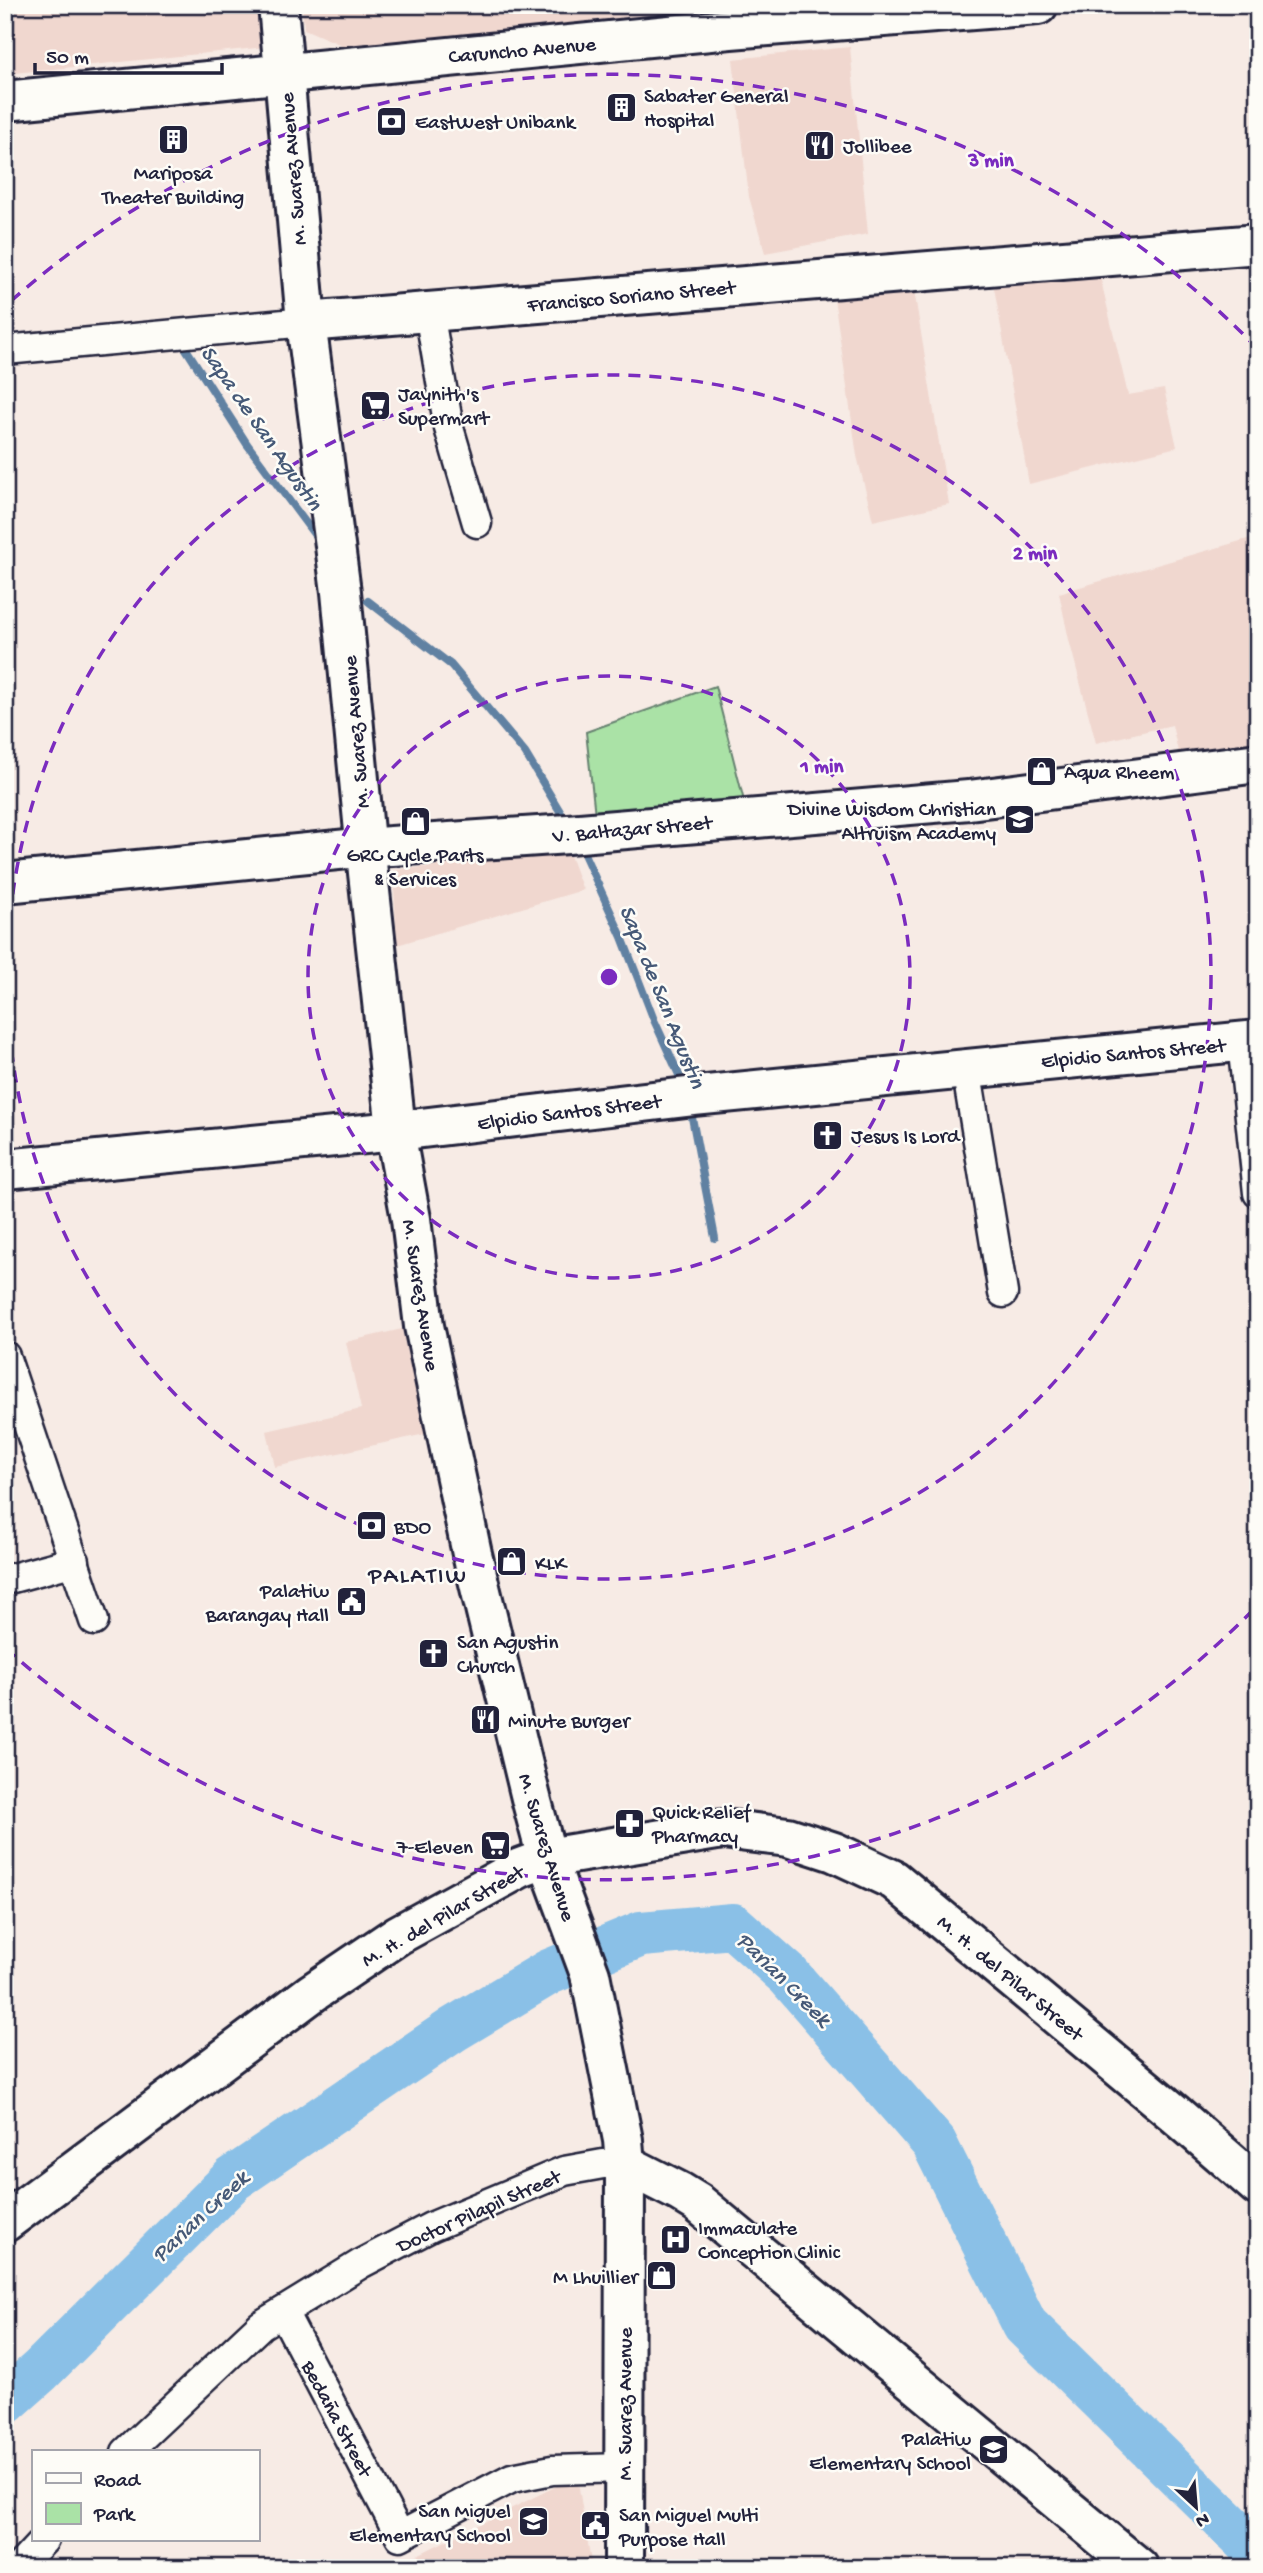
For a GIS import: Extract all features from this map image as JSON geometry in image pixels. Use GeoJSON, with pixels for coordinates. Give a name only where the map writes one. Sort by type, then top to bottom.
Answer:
{"type":"FeatureCollection","features":[{"type":"Feature","properties":{"kind":"street","name":"M. Suarez Avenue"},"geometry":{"type":"LineString","coordinates":[[278,5],[306,322],[341,592],[396,1131],[411,1219],[425,1334],[472,1555],[547,1858],[585,1959],[620,2126],[625,2164],[624,2568]]}},
{"type":"Feature","properties":{"kind":"street","name":"Caruncho Avenue"},"geometry":{"type":"LineString","coordinates":[[5,101],[730,29],[1038,5]]}},
{"type":"Feature","properties":{"kind":"street","name":"Francisco Soriano Street"},"geometry":{"type":"LineString","coordinates":[[5,350],[306,322],[1258,244]]}},
{"type":"Feature","properties":{"kind":"street"},"geometry":{"type":"LineString","coordinates":[[429,312],[449,428],[477,523]]}},
{"type":"Feature","properties":{"kind":"street","name":"V. Baltazar Street"},"geometry":{"type":"LineString","coordinates":[[5,883],[366,848],[969,800],[1258,763]]}},
{"type":"Feature","properties":{"kind":"street"},"geometry":{"type":"LineString","coordinates":[[1250,1041],[1258,1193]]}},
{"type":"Feature","properties":{"kind":"street","name":"Elpidio Santos Street"},"geometry":{"type":"LineString","coordinates":[[5,1168],[396,1131],[686,1097],[1250,1041]]}},
{"type":"Feature","properties":{"kind":"street"},"geometry":{"type":"LineString","coordinates":[[966,1068],[1003,1293]]}},
{"type":"Feature","properties":{"kind":"street"},"geometry":{"type":"LineString","coordinates":[[5,1356],[16,1423],[75,1561],[94,1621]]}},
{"type":"Feature","properties":{"kind":"street"},"geometry":{"type":"LineString","coordinates":[[5,1580],[75,1561]]}},
{"type":"Feature","properties":{"kind":"street","name":"M. H. del Pilar Street"},"geometry":{"type":"LineString","coordinates":[[5,2222],[312,1993],[398,1935],[520,1868],[547,1858],[723,1829],[788,1838],[834,1852],[894,1880],[1258,2186]]}},
{"type":"Feature","properties":{"kind":"street","name":"Doctor Pilapil Street"},"geometry":{"type":"LineString","coordinates":[[128,2450],[261,2325],[362,2263],[478,2206],[564,2171],[603,2164],[625,2164]]}},
{"type":"Feature","properties":{"kind":"street"},"geometry":{"type":"LineString","coordinates":[[625,2164],[698,2203],[1139,2568]]}},
{"type":"Feature","properties":{"kind":"street","name":"Bedaña Street"},"geometry":{"type":"LineString","coordinates":[[283,2312],[400,2536],[512,2478],[552,2470],[624,2468]]}},
{"type":"Feature","properties":{"kind":"street"},"geometry":{"type":"LineString","coordinates":[[18,2568],[42,2542]]}},
{"type":"Feature","properties":{"kind":"shaded area"},"geometry":{"type":"Polygon","coordinates":[[[5,5],[263,5],[266,47],[5,74],[5,5]]]}},
{"type":"Feature","properties":{"kind":"shaded area"},"geometry":{"type":"Polygon","coordinates":[[[302,5],[862,5],[351,49],[304,29],[302,5]]]}},
{"type":"Feature","properties":{"kind":"shaded area"},"geometry":{"type":"Polygon","coordinates":[[[850,47],[868,234],[765,253],[749,197],[733,59],[850,47]]]}},
{"type":"Feature","properties":{"kind":"shaded area"},"geometry":{"type":"Polygon","coordinates":[[[1099,272],[1128,395],[1164,389],[1177,447],[1029,484],[993,282],[1099,272]]]}},
{"type":"Feature","properties":{"kind":"shaded area"},"geometry":{"type":"Polygon","coordinates":[[[913,284],[949,504],[873,521],[857,456],[833,291],[913,284]]]}},
{"type":"Feature","properties":{"kind":"shaded area"},"geometry":{"type":"Polygon","coordinates":[[[1258,536],[1258,758],[1182,769],[1172,725],[1096,743],[1059,593],[1258,536]]]}},
{"type":"Feature","properties":{"kind":"shaded area"},"geometry":{"type":"Polygon","coordinates":[[[569,853],[583,890],[397,945],[393,870],[569,853]]]}},
{"type":"Feature","properties":{"kind":"shaded area"},"geometry":{"type":"Polygon","coordinates":[[[402,1329],[425,1434],[275,1467],[267,1431],[361,1409],[346,1342],[402,1329]]]}},
{"type":"Feature","properties":{"kind":"shaded area","name":"San Miguel Elementary School"},"geometry":{"type":"Polygon","coordinates":[[[577,2476],[592,2568],[391,2568],[577,2476]]]}},
{"type":"Feature","properties":{"kind":"green space"},"geometry":{"type":"Polygon","coordinates":[[[715,686],[744,801],[595,815],[586,732],[715,686]]]}},
{"type":"Feature","properties":{"kind":"waterway","name":"Sapa de San Agustin"},"geometry":{"type":"LineString","coordinates":[[181,341],[247,444],[314,534]]}},
{"type":"Feature","properties":{"kind":"waterway","name":"Sapa de San Agustin"},"geometry":{"type":"LineString","coordinates":[[368,601],[451,665],[525,753],[567,823]]}},
{"type":"Feature","properties":{"kind":"waterway","name":"Sapa de San Agustin"},"geometry":{"type":"LineString","coordinates":[[579,843],[622,937],[654,1020],[685,1088]]}},
{"type":"Feature","properties":{"kind":"waterway","name":"Sapa de San Agustin"},"geometry":{"type":"LineString","coordinates":[[690,1107],[715,1238]]}},
{"type":"Feature","properties":{"kind":"waterway","name":"Parian Creek"},"geometry":{"type":"LineString","coordinates":[[5,2402],[40,2371],[233,2179],[454,2029],[549,1972],[641,1934],[733,1926],[788,1975],[934,2143],[1025,2325],[1258,2553]]}},
{"type":"Feature","properties":{"kind":"place","name":"Sabater General Hospital"},"geometry":{"type":"Point","coordinates":[621,107]}},
{"type":"Feature","properties":{"kind":"place","name":"EastWest Unibank"},"geometry":{"type":"Point","coordinates":[392,121]}},
{"type":"Feature","properties":{"kind":"place","name":"Mariposa Theater Building"},"geometry":{"type":"Point","coordinates":[173,140]}},
{"type":"Feature","properties":{"kind":"place","name":"Jollibee"},"geometry":{"type":"Point","coordinates":[820,145]}},
{"type":"Feature","properties":{"kind":"place","name":"Jaynith's Supermart"},"geometry":{"type":"Point","coordinates":[375,405]}},
{"type":"Feature","properties":{"kind":"place","name":"Aqua Rheem"},"geometry":{"type":"Point","coordinates":[1041,771]}},
{"type":"Feature","properties":{"kind":"place","name":"Divine Wisdom Christian Altruism Academy"},"geometry":{"type":"Point","coordinates":[1019,820]}},
{"type":"Feature","properties":{"kind":"place","name":"GRC Cycle Parts & Services"},"geometry":{"type":"Point","coordinates":[415,822]}},
{"type":"Feature","properties":{"kind":"place","name":"Jesus Is Lord"},"geometry":{"type":"Point","coordinates":[828,1135]}},
{"type":"Feature","properties":{"kind":"place","name":"BDO"},"geometry":{"type":"Point","coordinates":[371,1526]}},
{"type":"Feature","properties":{"kind":"place","name":"KLK"},"geometry":{"type":"Point","coordinates":[512,1562]}},
{"type":"Feature","properties":{"kind":"place","name":"Palatiw Barangay Hall"},"geometry":{"type":"Point","coordinates":[352,1602]}},
{"type":"Feature","properties":{"kind":"place","name":"San Agustin Church"},"geometry":{"type":"Point","coordinates":[434,1653]}},
{"type":"Feature","properties":{"kind":"place","name":"Minute Burger"},"geometry":{"type":"Point","coordinates":[485,1720]}},
{"type":"Feature","properties":{"kind":"place","name":"Quick Relief Pharmacy"},"geometry":{"type":"Point","coordinates":[629,1823]}},
{"type":"Feature","properties":{"kind":"place","name":"7-Eleven"},"geometry":{"type":"Point","coordinates":[496,1846]}},
{"type":"Feature","properties":{"kind":"place","name":"Immaculate Conception Clinic"},"geometry":{"type":"Point","coordinates":[675,2239]}},
{"type":"Feature","properties":{"kind":"place","name":"M Lhuillier"},"geometry":{"type":"Point","coordinates":[661,2276]}},
{"type":"Feature","properties":{"kind":"place","name":"Palatiw Elementary School"},"geometry":{"type":"Point","coordinates":[994,2450]}},
{"type":"Feature","properties":{"kind":"place","name":"San Miguel Elementary School"},"geometry":{"type":"Point","coordinates":[534,2522]}},
{"type":"Feature","properties":{"kind":"place","name":"San Miguel Multi Purpose Hall"},"geometry":{"type":"Point","coordinates":[596,2526]}},
{"type":"Feature","properties":{"kind":"district","name":"PALATIW"},"geometry":{"type":"Point","coordinates":[418,1574]}}]}
